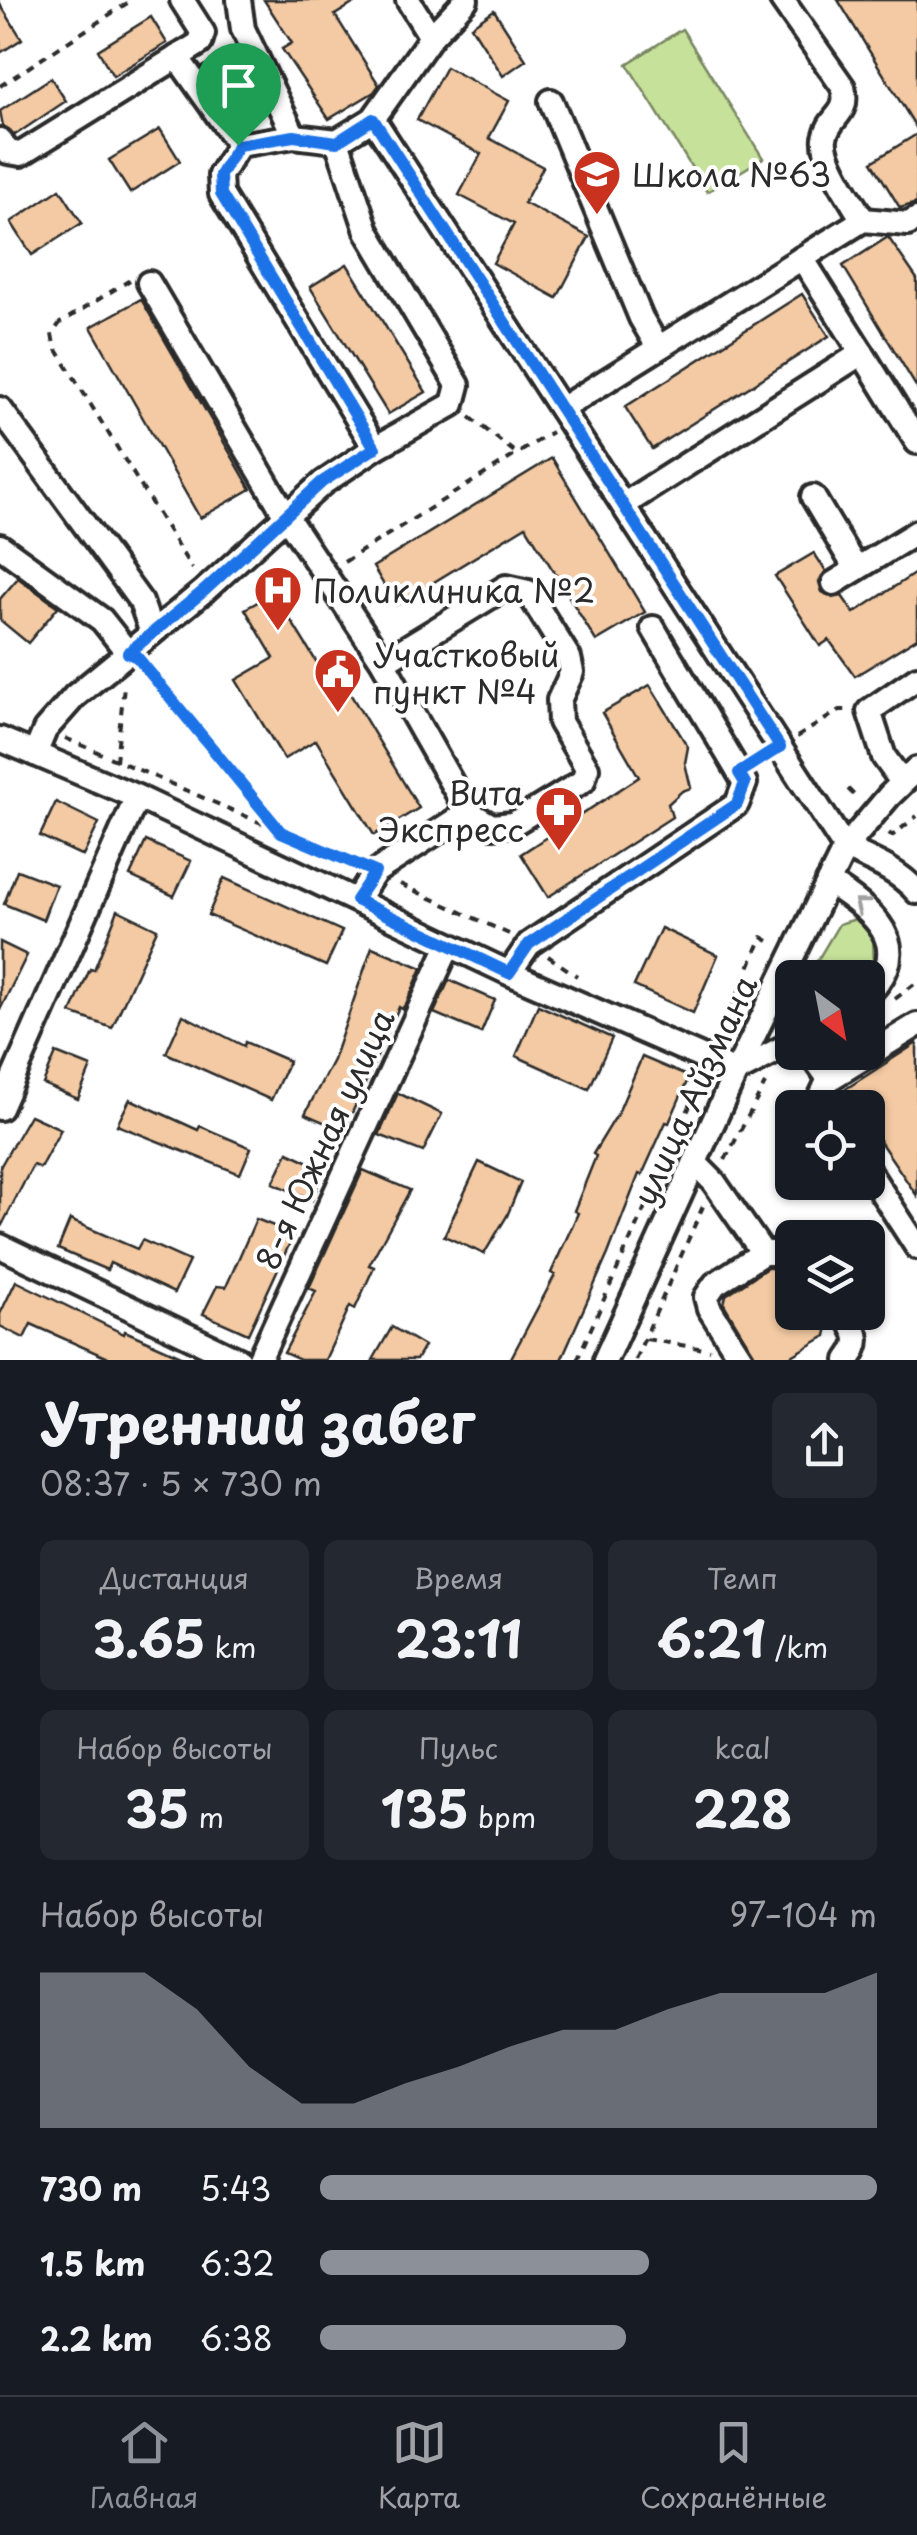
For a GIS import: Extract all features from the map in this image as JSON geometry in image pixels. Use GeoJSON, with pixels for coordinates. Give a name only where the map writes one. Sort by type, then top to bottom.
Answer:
{"type":"FeatureCollection","features":[{"type":"Feature","properties":{"kind":"street"},"geometry":{"type":"LineString","coordinates":[[0,140],[8,152],[22,154],[200,42],[202,33],[182,0]]}},
{"type":"Feature","properties":{"kind":"street"},"geometry":{"type":"LineString","coordinates":[[239,0],[243,29],[294,136]]}},
{"type":"Feature","properties":{"kind":"street"},"geometry":{"type":"LineString","coordinates":[[408,0],[431,37]]}},
{"type":"Feature","properties":{"kind":"street"},"geometry":{"type":"LineString","coordinates":[[375,448],[221,194],[220,175],[238,145],[294,136],[337,142],[373,119],[431,37],[466,0]]}},
{"type":"Feature","properties":{"kind":"street"},"geometry":{"type":"LineString","coordinates":[[782,0],[843,87],[844,110],[829,127],[824,143],[828,158],[863,220]]}},
{"type":"Feature","properties":{"kind":"street"},"geometry":{"type":"LineString","coordinates":[[177,57],[238,145]]}},
{"type":"Feature","properties":{"kind":"street"},"geometry":{"type":"LineString","coordinates":[[551,100],[641,318],[658,348]]}},
{"type":"Feature","properties":{"kind":"street"},"geometry":{"type":"LineString","coordinates":[[373,119],[845,848],[886,867],[917,892]]}},
{"type":"Feature","properties":{"kind":"street"},"geometry":{"type":"LineString","coordinates":[[35,754],[45,730],[75,696],[205,590],[322,482],[453,404],[458,384],[367,231],[337,142]]}},
{"type":"Feature","properties":{"kind":"street"},"geometry":{"type":"LineString","coordinates":[[565,415],[658,348],[863,220],[908,224],[917,219]]}},
{"type":"Feature","properties":{"kind":"street"},"geometry":{"type":"LineString","coordinates":[[802,258],[917,442]]}},
{"type":"Feature","properties":{"kind":"street"},"geometry":{"type":"LineString","coordinates":[[150,283],[286,516],[383,662],[468,812],[492,826],[512,824],[583,782],[586,768],[560,722],[560,700],[572,672],[569,658],[528,592],[506,587],[383,662]]}},
{"type":"Feature","properties":{"kind":"street"},"geometry":{"type":"LineString","coordinates":[[623,506],[862,354]]}},
{"type":"Feature","properties":{"kind":"street"},"geometry":{"type":"LineString","coordinates":[[0,410],[141,602],[152,632]]}},
{"type":"Feature","properties":{"kind":"street"},"geometry":{"type":"LineString","coordinates":[[813,497],[856,569]]}},
{"type":"Feature","properties":{"kind":"street"},"geometry":{"type":"LineString","coordinates":[[834,583],[917,532]]}},
{"type":"Feature","properties":{"kind":"street"},"geometry":{"type":"LineString","coordinates":[[0,546],[102,620],[128,653]]}},
{"type":"Feature","properties":{"kind":"street"},"geometry":{"type":"LineString","coordinates":[[509,973],[529,944],[737,804],[745,783],[653,628]]}},
{"type":"Feature","properties":{"kind":"street"},"geometry":{"type":"LineString","coordinates":[[910,776],[884,757],[869,711],[917,678]]}},
{"type":"Feature","properties":{"kind":"street"},"geometry":{"type":"LineString","coordinates":[[0,739],[137,797],[509,973],[736,1072],[775,1052]]}},
{"type":"Feature","properties":{"kind":"street","name":"улица Айзмана"},"geometry":{"type":"LineString","coordinates":[[605,1360],[736,1072],[845,848],[910,776]]}},
{"type":"Feature","properties":{"kind":"street"},"geometry":{"type":"LineString","coordinates":[[0,1108],[137,797]]}},
{"type":"Feature","properties":{"kind":"street"},"geometry":{"type":"LineString","coordinates":[[356,900],[375,872],[468,812]]}},
{"type":"Feature","properties":{"kind":"street"},"geometry":{"type":"LineString","coordinates":[[828,882],[865,905],[885,927],[894,945],[885,973]]}},
{"type":"Feature","properties":{"kind":"street","name":"8-я Южная улица"},"geometry":{"type":"LineString","coordinates":[[258,1360],[450,945]]}},
{"type":"Feature","properties":{"kind":"street"},"geometry":{"type":"LineString","coordinates":[[824,1090],[828,1080],[917,1026]]}},
{"type":"Feature","properties":{"kind":"street"},"geometry":{"type":"LineString","coordinates":[[822,1070],[828,1080]]}},
{"type":"Feature","properties":{"kind":"street"},"geometry":{"type":"LineString","coordinates":[[695,1164],[714,1182],[763,1253]]}},
{"type":"Feature","properties":{"kind":"street"},"geometry":{"type":"LineString","coordinates":[[885,1197],[917,1247]]}},
{"type":"Feature","properties":{"kind":"street"},"geometry":{"type":"LineString","coordinates":[[0,1246],[239,1360]]}},
{"type":"Feature","properties":{"kind":"street"},"geometry":{"type":"LineString","coordinates":[[741,1358],[706,1297],[715,1284],[763,1253],[775,1253]]}},
{"type":"Feature","properties":{"kind":"street"},"geometry":{"type":"LineString","coordinates":[[848,1360],[858,1348],[855,1330]]}},
{"type":"Feature","properties":{"kind":"path"},"geometry":{"type":"LineString","coordinates":[[0,86],[132,0]]}},
{"type":"Feature","properties":{"kind":"path"},"geometry":{"type":"LineString","coordinates":[[150,283],[125,281],[60,323],[52,334],[54,345],[205,590]]}},
{"type":"Feature","properties":{"kind":"path"},"geometry":{"type":"LineString","coordinates":[[453,404],[517,454]]}},
{"type":"Feature","properties":{"kind":"path"},"geometry":{"type":"LineString","coordinates":[[325,574],[517,454],[565,415]]}},
{"type":"Feature","properties":{"kind":"path"},"geometry":{"type":"LineString","coordinates":[[116,760],[128,653],[137,657],[281,832]]}},
{"type":"Feature","properties":{"kind":"path"},"geometry":{"type":"LineString","coordinates":[[780,747],[840,710],[869,711]]}},
{"type":"Feature","properties":{"kind":"path"},"geometry":{"type":"LineString","coordinates":[[45,730],[375,872],[529,944],[585,981]]}},
{"type":"Feature","properties":{"kind":"path"},"geometry":{"type":"LineString","coordinates":[[577,1360],[762,937],[769,941]]}},
{"type":"Feature","properties":{"kind":"path"},"geometry":{"type":"LineString","coordinates":[[644,1338],[741,1358]]}},
{"type":"Feature","properties":{"kind":"green space"},"geometry":{"type":"Polygon","coordinates":[[[682,29],[763,158],[707,192],[627,64],[682,29]]]}},
{"type":"Feature","properties":{"kind":"green space"},"geometry":{"type":"Polygon","coordinates":[[[856,919],[873,936],[874,960],[818,960],[839,924],[856,919]]]}},
{"type":"Feature","properties":{"kind":"building"},"geometry":{"type":"Polygon","coordinates":[[[264,0],[359,0],[335,15],[379,85],[374,92],[329,119],[282,49],[292,43],[264,0]]]}},
{"type":"Feature","properties":{"kind":"building"},"geometry":{"type":"Polygon","coordinates":[[[838,0],[917,0],[917,129],[838,0]]]}},
{"type":"Feature","properties":{"kind":"building"},"geometry":{"type":"Polygon","coordinates":[[[0,4],[22,39],[0,53],[0,4]]]}},
{"type":"Feature","properties":{"kind":"building"},"geometry":{"type":"Polygon","coordinates":[[[494,10],[526,60],[503,76],[471,26],[494,10]]]}},
{"type":"Feature","properties":{"kind":"building"},"geometry":{"type":"Polygon","coordinates":[[[151,17],[167,43],[113,76],[98,50],[151,17]]]}},
{"type":"Feature","properties":{"kind":"building"},"geometry":{"type":"Polygon","coordinates":[[[228,52],[264,109],[242,123],[203,67],[228,52]]]}},
{"type":"Feature","properties":{"kind":"building"},"geometry":{"type":"Polygon","coordinates":[[[446,67],[509,101],[489,138],[543,167],[524,203],[589,237],[557,298],[493,263],[514,224],[459,195],[481,154],[417,120],[446,67]]]}},
{"type":"Feature","properties":{"kind":"building"},"geometry":{"type":"Polygon","coordinates":[[[51,78],[66,101],[15,135],[3,126],[0,111],[51,78]]]}},
{"type":"Feature","properties":{"kind":"building"},"geometry":{"type":"Polygon","coordinates":[[[160,129],[180,161],[130,193],[109,160],[160,129]]]}},
{"type":"Feature","properties":{"kind":"building"},"geometry":{"type":"Polygon","coordinates":[[[917,134],[917,203],[900,208],[872,162],[917,134]]]}},
{"type":"Feature","properties":{"kind":"building"},"geometry":{"type":"Polygon","coordinates":[[[60,189],[82,223],[32,255],[11,222],[60,189]]]}},
{"type":"Feature","properties":{"kind":"building"},"geometry":{"type":"Polygon","coordinates":[[[888,237],[917,279],[917,388],[843,266],[888,237]]]}},
{"type":"Feature","properties":{"kind":"building"},"geometry":{"type":"Polygon","coordinates":[[[347,264],[426,392],[388,414],[310,287],[347,264]]]}},
{"type":"Feature","properties":{"kind":"building"},"geometry":{"type":"Polygon","coordinates":[[[802,294],[829,336],[652,449],[625,407],[802,294]]]}},
{"type":"Feature","properties":{"kind":"building"},"geometry":{"type":"Polygon","coordinates":[[[141,299],[251,489],[200,518],[91,327],[141,299]]]}},
{"type":"Feature","properties":{"kind":"building"},"geometry":{"type":"Polygon","coordinates":[[[552,458],[645,612],[596,641],[526,526],[396,605],[373,567],[552,458]]]}},
{"type":"Feature","properties":{"kind":"building"},"geometry":{"type":"Polygon","coordinates":[[[814,553],[826,571],[819,582],[822,592],[833,598],[842,596],[854,613],[917,572],[917,638],[855,676],[829,640],[820,646],[775,576],[814,553]]]}},
{"type":"Feature","properties":{"kind":"building"},"geometry":{"type":"Polygon","coordinates":[[[18,578],[58,607],[28,643],[0,620],[0,599],[18,578]]]}},
{"type":"Feature","properties":{"kind":"building"},"geometry":{"type":"Polygon","coordinates":[[[274,593],[338,697],[348,690],[419,808],[374,835],[316,740],[284,759],[236,680],[274,658],[245,609],[274,593]]]}},
{"type":"Feature","properties":{"kind":"building"},"geometry":{"type":"Polygon","coordinates":[[[650,685],[688,747],[685,763],[691,788],[668,804],[672,817],[548,897],[521,854],[639,777],[602,713],[650,685]]]}},
{"type":"Feature","properties":{"kind":"building"},"geometry":{"type":"Polygon","coordinates":[[[56,802],[99,823],[83,856],[40,836],[56,802]]]}},
{"type":"Feature","properties":{"kind":"building"},"geometry":{"type":"Polygon","coordinates":[[[146,841],[191,861],[174,896],[130,876],[146,841]]]}},
{"type":"Feature","properties":{"kind":"building"},"geometry":{"type":"Polygon","coordinates":[[[17,870],[56,885],[43,920],[4,904],[17,870]]]}},
{"type":"Feature","properties":{"kind":"building"},"geometry":{"type":"Polygon","coordinates":[[[224,878],[342,931],[326,966],[208,915],[224,878]]]}},
{"type":"Feature","properties":{"kind":"building"},"geometry":{"type":"Polygon","coordinates":[[[118,910],[157,929],[112,1028],[71,1013],[90,969],[94,970],[118,910]]]}},
{"type":"Feature","properties":{"kind":"building"},"geometry":{"type":"Polygon","coordinates":[[[661,928],[718,955],[693,1013],[634,986],[661,928]]]}},
{"type":"Feature","properties":{"kind":"building"},"geometry":{"type":"Polygon","coordinates":[[[0,942],[27,955],[0,1010],[0,942]]]}},
{"type":"Feature","properties":{"kind":"building"},"geometry":{"type":"Polygon","coordinates":[[[372,947],[422,968],[407,1002],[402,1009],[399,1007],[344,1131],[305,1114],[333,1060],[372,947]]]}},
{"type":"Feature","properties":{"kind":"building"},"geometry":{"type":"Polygon","coordinates":[[[449,980],[495,1000],[481,1033],[434,1013],[449,980]]]}},
{"type":"Feature","properties":{"kind":"building"},"geometry":{"type":"Polygon","coordinates":[[[538,1005],[612,1038],[589,1089],[516,1056],[538,1005]]]}},
{"type":"Feature","properties":{"kind":"building"},"geometry":{"type":"Polygon","coordinates":[[[183,1015],[244,1046],[245,1042],[289,1061],[271,1100],[166,1053],[183,1015]]]}},
{"type":"Feature","properties":{"kind":"building"},"geometry":{"type":"Polygon","coordinates":[[[917,1043],[917,1196],[885,1149],[885,1090],[844,1090],[875,1070],[885,1070],[885,1064],[917,1043]]]}},
{"type":"Feature","properties":{"kind":"building"},"geometry":{"type":"Polygon","coordinates":[[[56,1053],[91,1067],[78,1099],[43,1084],[56,1053]]]}},
{"type":"Feature","properties":{"kind":"building"},"geometry":{"type":"Polygon","coordinates":[[[642,1057],[689,1077],[669,1123],[666,1122],[642,1175],[639,1174],[561,1360],[510,1360],[555,1275],[551,1273],[578,1213],[574,1211],[596,1156],[593,1154],[618,1113],[642,1057]]]}},
{"type":"Feature","properties":{"kind":"building"},"geometry":{"type":"Polygon","coordinates":[[[398,1093],[442,1114],[423,1152],[379,1135],[398,1093]]]}},
{"type":"Feature","properties":{"kind":"building"},"geometry":{"type":"Polygon","coordinates":[[[130,1099],[198,1130],[200,1126],[251,1148],[240,1174],[117,1125],[130,1099]]]}},
{"type":"Feature","properties":{"kind":"building"},"geometry":{"type":"Polygon","coordinates":[[[30,1115],[61,1129],[40,1168],[33,1165],[0,1229],[0,1167],[30,1115]]]}},
{"type":"Feature","properties":{"kind":"building"},"geometry":{"type":"Polygon","coordinates":[[[288,1152],[324,1169],[312,1200],[273,1183],[288,1152]]]}},
{"type":"Feature","properties":{"kind":"building"},"geometry":{"type":"Polygon","coordinates":[[[479,1162],[521,1182],[507,1216],[484,1254],[444,1236],[479,1162]]]}},
{"type":"Feature","properties":{"kind":"building"},"geometry":{"type":"Polygon","coordinates":[[[363,1170],[410,1190],[369,1265],[374,1267],[355,1309],[350,1306],[325,1360],[300,1360],[284,1353],[316,1291],[309,1288],[363,1170]]]}},
{"type":"Feature","properties":{"kind":"building"},"geometry":{"type":"Polygon","coordinates":[[[256,1219],[294,1234],[248,1334],[203,1314],[217,1286],[226,1287],[256,1219]]]}},
{"type":"Feature","properties":{"kind":"building"},"geometry":{"type":"Polygon","coordinates":[[[70,1220],[137,1249],[142,1240],[189,1261],[174,1293],[110,1263],[107,1270],[58,1249],[70,1220]]]}},
{"type":"Feature","properties":{"kind":"building"},"geometry":{"type":"Polygon","coordinates":[[[767,1268],[775,1268],[775,1330],[827,1330],[826,1336],[785,1360],[757,1360],[724,1304],[726,1295],[767,1268]]]}},
{"type":"Feature","properties":{"kind":"building"},"geometry":{"type":"Polygon","coordinates":[[[16,1281],[124,1334],[125,1331],[190,1360],[112,1360],[31,1324],[24,1338],[0,1326],[0,1314],[16,1281]]]}},
{"type":"Feature","properties":{"kind":"building"},"geometry":{"type":"Polygon","coordinates":[[[392,1327],[424,1346],[416,1360],[373,1360],[392,1327]]]}},
{"type":"Feature","properties":{"kind":"place","name":"Школа №63"},"geometry":{"type":"Point","coordinates":[597,216]}},
{"type":"Feature","properties":{"kind":"place","name":"Поликлиника №2"},"geometry":{"type":"Point","coordinates":[278,632]}},
{"type":"Feature","properties":{"kind":"place","name":"Участковый пункт №4"},"geometry":{"type":"Point","coordinates":[338,714]}},
{"type":"Feature","properties":{"kind":"place","name":"Вита Экспресс"},"geometry":{"type":"Point","coordinates":[559,852]}},
{"type":"Feature","properties":{"kind":"route"},"geometry":{"type":"LineString","coordinates":[[373,119],[780,747],[739,773],[745,783],[737,804],[529,944],[509,973],[356,900],[375,872],[281,832],[137,657],[128,653],[205,590],[322,482],[375,448],[221,194],[220,175],[238,145],[294,136],[337,142],[373,119]]}}]}
